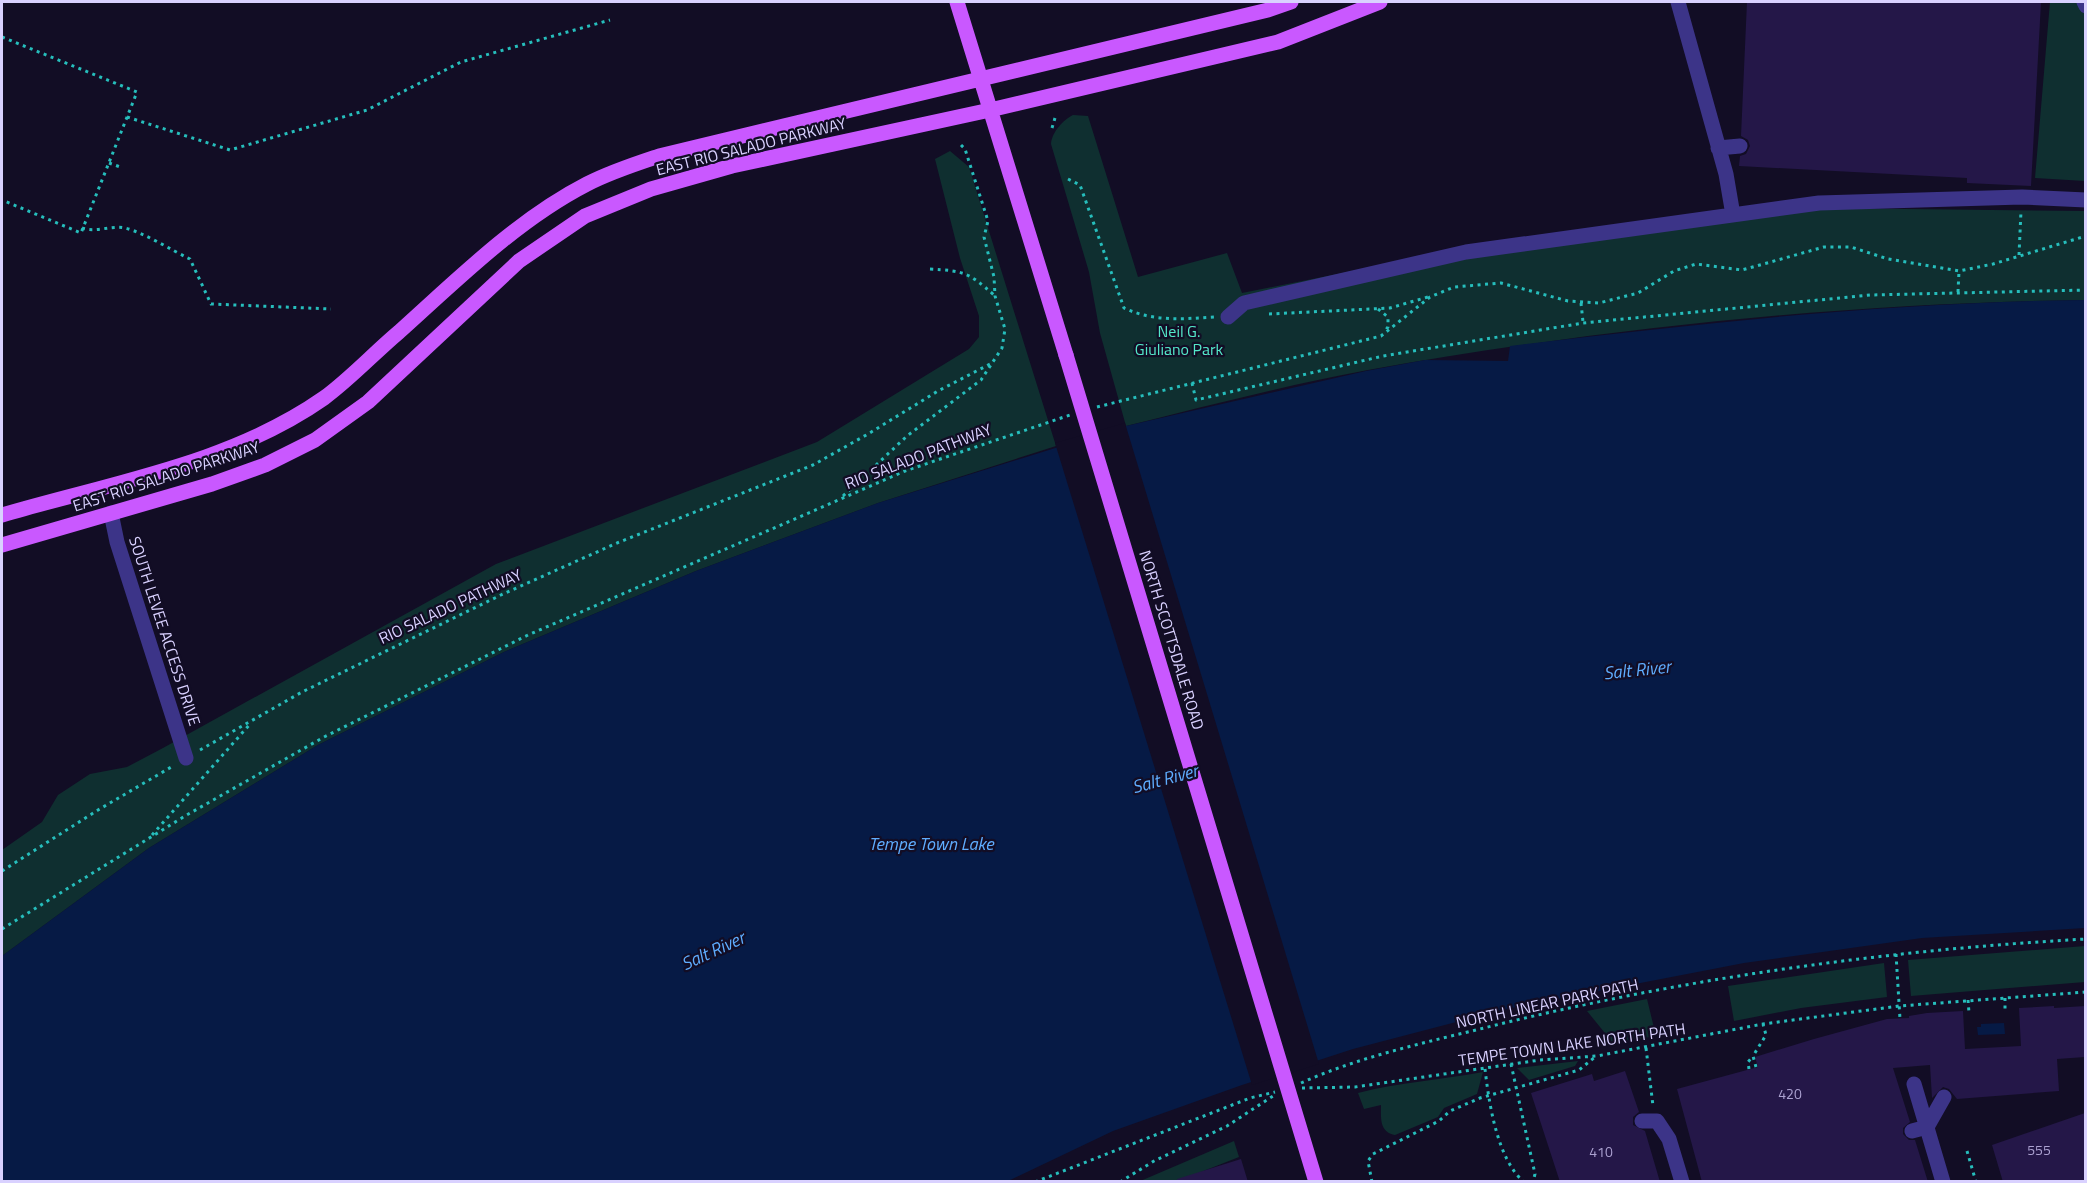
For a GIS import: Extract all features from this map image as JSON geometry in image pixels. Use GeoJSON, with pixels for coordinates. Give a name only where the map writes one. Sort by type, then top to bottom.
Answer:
{"type":"FeatureCollection","features":[{"type":"Feature","properties":{"kind":"main road","name":"NORTH SCOTTSDALE ROAD"},"geometry":{"type":"LineString","coordinates":[[957,2],[1316,1182]]}},
{"type":"Feature","properties":{"kind":"main road","name":"EAST RIO SALADO PARKWAY"},"geometry":{"type":"LineString","coordinates":[[2,515],[206,456],[261,435],[296,416],[326,396],[481,259],[531,220],[562,198],[615,171],[680,151],[981,81],[1268,10],[1291,2]]}},
{"type":"Feature","properties":{"kind":"main road","name":"EAST RIO SALADO PARKWAY"},"geometry":{"type":"LineString","coordinates":[[2,545],[246,472],[315,440],[368,402],[519,261],[585,216],[651,189],[732,166],[990,110],[1278,42],[1380,2]]}},
{"type":"Feature","properties":{"kind":"street"},"geometry":{"type":"LineString","coordinates":[[1678,2],[1726,174],[1733,215]]}},
{"type":"Feature","properties":{"kind":"street"},"geometry":{"type":"LineString","coordinates":[[2084,2],[2085,6]]}},
{"type":"Feature","properties":{"kind":"street"},"geometry":{"type":"LineString","coordinates":[[1718,148],[1740,146]]}},
{"type":"Feature","properties":{"kind":"street"},"geometry":{"type":"LineString","coordinates":[[1228,317],[1244,303],[1466,252],[1819,203],[2022,197],[2085,200]]}},
{"type":"Feature","properties":{"kind":"street","name":"SOUTH LEVEE ACCESS DRIVE"},"geometry":{"type":"LineString","coordinates":[[111,513],[117,542],[186,758]]}},
{"type":"Feature","properties":{"kind":"street"},"geometry":{"type":"LineString","coordinates":[[1914,1084],[1920,1129],[1943,1182]]}},
{"type":"Feature","properties":{"kind":"street"},"geometry":{"type":"LineString","coordinates":[[1920,1129],[1944,1097]]}},
{"type":"Feature","properties":{"kind":"street"},"geometry":{"type":"LineString","coordinates":[[1649,1121],[1669,1139],[1682,1182]]}},
{"type":"Feature","properties":{"kind":"path"},"geometry":{"type":"LineString","coordinates":[[127,117],[231,150],[367,110],[461,63],[610,20]]}},
{"type":"Feature","properties":{"kind":"path"},"geometry":{"type":"LineString","coordinates":[[2,37],[137,92],[81,233],[2,200]]}},
{"type":"Feature","properties":{"kind":"path"},"geometry":{"type":"LineString","coordinates":[[1052,128],[1056,118]]}},
{"type":"Feature","properties":{"kind":"path"},"geometry":{"type":"LineString","coordinates":[[959,143],[965,149],[987,221],[984,237],[994,277],[995,296],[1005,329],[1005,340],[992,363]]}},
{"type":"Feature","properties":{"kind":"path"},"geometry":{"type":"LineString","coordinates":[[109,163],[123,168]]}},
{"type":"Feature","properties":{"kind":"path"},"geometry":{"type":"LineString","coordinates":[[1068,179],[1080,186],[1124,308],[1147,318],[1165,320],[1228,317]]}},
{"type":"Feature","properties":{"kind":"path"},"geometry":{"type":"LineString","coordinates":[[2019,256],[2022,197]]}},
{"type":"Feature","properties":{"kind":"path"},"geometry":{"type":"LineString","coordinates":[[82,228],[92,232],[107,228],[125,228],[190,259],[211,304],[331,309]]}},
{"type":"Feature","properties":{"kind":"path"},"geometry":{"type":"LineString","coordinates":[[1262,315],[1390,308],[1430,297],[1454,287],[1501,283],[1581,303],[1608,301],[1638,293],[1674,271],[1696,264],[1742,270],[1824,247],[1851,247],[1888,259],[1959,271],[2085,236]]}},
{"type":"Feature","properties":{"kind":"path"},"geometry":{"type":"LineString","coordinates":[[930,269],[962,271],[976,279],[995,296]]}},
{"type":"Feature","properties":{"kind":"path"},"geometry":{"type":"LineString","coordinates":[[1958,292],[1959,271]]}},
{"type":"Feature","properties":{"kind":"path"},"geometry":{"type":"LineString","coordinates":[[1192,383],[1196,400],[1383,356],[1583,323],[1870,295],[2085,290]]}},
{"type":"Feature","properties":{"kind":"path"},"geometry":{"type":"LineString","coordinates":[[1095,407],[1381,336],[1430,297]]}},
{"type":"Feature","properties":{"kind":"path"},"geometry":{"type":"LineString","coordinates":[[1581,303],[1583,323]]}},
{"type":"Feature","properties":{"kind":"path"},"geometry":{"type":"LineString","coordinates":[[1376,309],[1386,314],[1389,321],[1381,336]]}},
{"type":"Feature","properties":{"kind":"path","name":"RIO SALADO PATHWAY"},"geometry":{"type":"LineString","coordinates":[[842,498],[907,436],[981,380],[992,363]]}},
{"type":"Feature","properties":{"kind":"path","name":"RIO SALADO PATHWAY"},"geometry":{"type":"LineString","coordinates":[[2,871],[186,758],[373,656],[617,543],[813,465],[938,391],[992,363]]}},
{"type":"Feature","properties":{"kind":"path","name":"RIO SALADO PATHWAY"},"geometry":{"type":"LineString","coordinates":[[842,498],[905,471],[1075,414]]}},
{"type":"Feature","properties":{"kind":"path"},"geometry":{"type":"LineString","coordinates":[[2,929],[149,838],[324,737],[423,686],[609,598],[842,498]]}},
{"type":"Feature","properties":{"kind":"path"},"geometry":{"type":"LineString","coordinates":[[149,838],[254,719]]}},
{"type":"Feature","properties":{"kind":"path","name":"NORTH LINEAR PARK PATH"},"geometry":{"type":"LineString","coordinates":[[1295,1087],[1327,1071],[1540,1015],[1671,988],[1896,954],[2085,939]]}},
{"type":"Feature","properties":{"kind":"path"},"geometry":{"type":"LineString","coordinates":[[1896,954],[1900,1019]]}},
{"type":"Feature","properties":{"kind":"path","name":"TEMPE TOWN LAKE NORTH PATH"},"geometry":{"type":"LineString","coordinates":[[1295,1087],[1355,1087],[1511,1064],[1597,1056],[1763,1024],[1899,1006],[2085,992]]}},
{"type":"Feature","properties":{"kind":"path"},"geometry":{"type":"LineString","coordinates":[[2005,998],[2005,1011]]}},
{"type":"Feature","properties":{"kind":"path"},"geometry":{"type":"LineString","coordinates":[[1968,1000],[1969,1013]]}},
{"type":"Feature","properties":{"kind":"path"},"geometry":{"type":"LineString","coordinates":[[1749,1069],[1748,1062],[1766,1035],[1763,1024]]}},
{"type":"Feature","properties":{"kind":"path"},"geometry":{"type":"LineString","coordinates":[[1646,1048],[1650,1089],[1649,1121]]}},
{"type":"Feature","properties":{"kind":"path"},"geometry":{"type":"LineString","coordinates":[[1372,1182],[1368,1161],[1373,1154],[1439,1121],[1450,1111],[1516,1087],[1578,1070],[1597,1056]]}},
{"type":"Feature","properties":{"kind":"path"},"geometry":{"type":"LineString","coordinates":[[1753,1056],[1756,1067]]}},
{"type":"Feature","properties":{"kind":"path"},"geometry":{"type":"LineString","coordinates":[[1511,1064],[1535,1174],[1533,1182]]}},
{"type":"Feature","properties":{"kind":"path"},"geometry":{"type":"LineString","coordinates":[[1485,1069],[1488,1096],[1511,1171],[1524,1182]]}},
{"type":"Feature","properties":{"kind":"path"},"geometry":{"type":"LineString","coordinates":[[1035,1182],[1250,1098],[1285,1090]]}},
{"type":"Feature","properties":{"kind":"path"},"geometry":{"type":"LineString","coordinates":[[1120,1182],[1154,1161],[1227,1126],[1278,1094]]}},
{"type":"Feature","properties":{"kind":"path"},"geometry":{"type":"LineString","coordinates":[[1967,1151],[1976,1182]]}},
{"type":"Feature","properties":{"kind":"green space"},"geometry":{"type":"Polygon","coordinates":[[[2050,2],[2085,2],[2085,181],[2035,178],[2050,2]]]}},
{"type":"Feature","properties":{"kind":"green space","name":"Neil G. Giuliano Park"},"geometry":{"type":"Polygon","coordinates":[[[1073,115],[1088,116],[1138,277],[1227,253],[1242,293],[1467,248],[1821,208],[2085,211],[2085,300],[1905,306],[1815,312],[1636,330],[1368,370],[1247,396],[1126,426],[1100,333],[1089,272],[1051,144],[1053,135],[1059,127],[1073,115]]]}},
{"type":"Feature","properties":{"kind":"green space"},"geometry":{"type":"Polygon","coordinates":[[[950,151],[969,167],[1056,446],[878,503],[696,571],[504,652],[318,745],[149,848],[2,956],[2,850],[42,822],[58,795],[90,774],[127,767],[496,564],[817,442],[969,349],[979,337],[979,316],[960,258],[935,159],[950,151]]]}},
{"type":"Feature","properties":{"kind":"green space"},"geometry":{"type":"Polygon","coordinates":[[[2085,946],[2085,982],[1911,996],[1908,960],[2085,946]]]}},
{"type":"Feature","properties":{"kind":"green space"},"geometry":{"type":"Polygon","coordinates":[[[1884,963],[1887,997],[1801,1008],[1734,1021],[1728,986],[1884,963]]]}},
{"type":"Feature","properties":{"kind":"green space"},"geometry":{"type":"Polygon","coordinates":[[[1647,999],[1656,1036],[1613,1043],[1587,1011],[1647,999]]]}},
{"type":"Feature","properties":{"kind":"green space"},"geometry":{"type":"Polygon","coordinates":[[[1578,1061],[1575,1066],[1529,1080],[1517,1068],[1578,1061]]]}},
{"type":"Feature","properties":{"kind":"green space"},"geometry":{"type":"Polygon","coordinates":[[[1483,1072],[1477,1094],[1444,1108],[1438,1117],[1395,1135],[1384,1128],[1381,1119],[1381,1105],[1364,1109],[1358,1093],[1389,1086],[1483,1072]]]}},
{"type":"Feature","properties":{"kind":"green space"},"geometry":{"type":"Polygon","coordinates":[[[1234,1141],[1239,1157],[1178,1181],[1138,1182],[1234,1141]]]}},
{"type":"Feature","properties":{"kind":"water","name":"Tempe Town Lake"},"geometry":{"type":"Polygon","coordinates":[[[2085,300],[2085,928],[1922,938],[1744,963],[1506,1009],[1353,1049],[1242,1085],[1113,1131],[1006,1182],[2,1181],[2,956],[149,848],[318,745],[504,652],[696,571],[878,503],[1126,426],[1366,371],[1425,360],[1508,361],[1510,346],[1654,329],[1869,309],[2085,300]]]}},
{"type":"Feature","properties":{"kind":"water"},"geometry":{"type":"Polygon","coordinates":[[[2004,1023],[2005,1034],[1978,1035],[1977,1027],[1981,1027],[1981,1024],[2004,1023]]]}},
{"type":"Feature","properties":{"kind":"pier"},"geometry":{"type":"Polygon","coordinates":[[[1125,423],[1319,1064],[1252,1085],[1055,443],[1125,423]]]}},
{"type":"Feature","properties":{"kind":"building"},"geometry":{"type":"Polygon","coordinates":[[[1747,2],[2041,2],[2031,186],[1967,183],[1967,178],[1739,166],[1740,156],[1746,154],[1750,146],[1748,140],[1741,136],[1747,2]]]}},
{"type":"Feature","properties":{"kind":"building"},"geometry":{"type":"Polygon","coordinates":[[[2054,1006],[2054,1008],[2085,1006],[2085,1057],[2057,1059],[2059,1091],[1957,1099],[1949,1089],[1943,1087],[1932,1098],[1930,1065],[1893,1068],[1910,1122],[1903,1128],[1903,1134],[1909,1140],[1915,1140],[1928,1182],[1702,1182],[1677,1089],[1758,1067],[1755,1057],[1814,1039],[1887,1019],[1909,1018],[1909,1016],[1927,1013],[1963,1011],[1965,1049],[2021,1046],[2019,1008],[2054,1006]]]}},
{"type":"Feature","properties":{"kind":"building"},"geometry":{"type":"Polygon","coordinates":[[[1625,1071],[1639,1112],[1633,1117],[1633,1125],[1645,1131],[1660,1182],[1560,1182],[1531,1093],[1592,1074],[1594,1081],[1625,1071]]]}},
{"type":"Feature","properties":{"kind":"building"},"geometry":{"type":"Polygon","coordinates":[[[2085,1113],[2085,1182],[2003,1182],[1992,1145],[2085,1113]]]}},
{"type":"Feature","properties":{"kind":"building"},"geometry":{"type":"Polygon","coordinates":[[[1241,1159],[1248,1182],[1178,1182],[1177,1179],[1241,1159]]]}},
{"type":"Feature","properties":{"kind":"water label","name":"Salt River"},"geometry":{"type":"Point","coordinates":[1637,670]}},
{"type":"Feature","properties":{"kind":"water label","name":"Salt River"},"geometry":{"type":"Point","coordinates":[1165,779]}},
{"type":"Feature","properties":{"kind":"water label","name":"Salt River"},"geometry":{"type":"Point","coordinates":[713,951]}}]}
